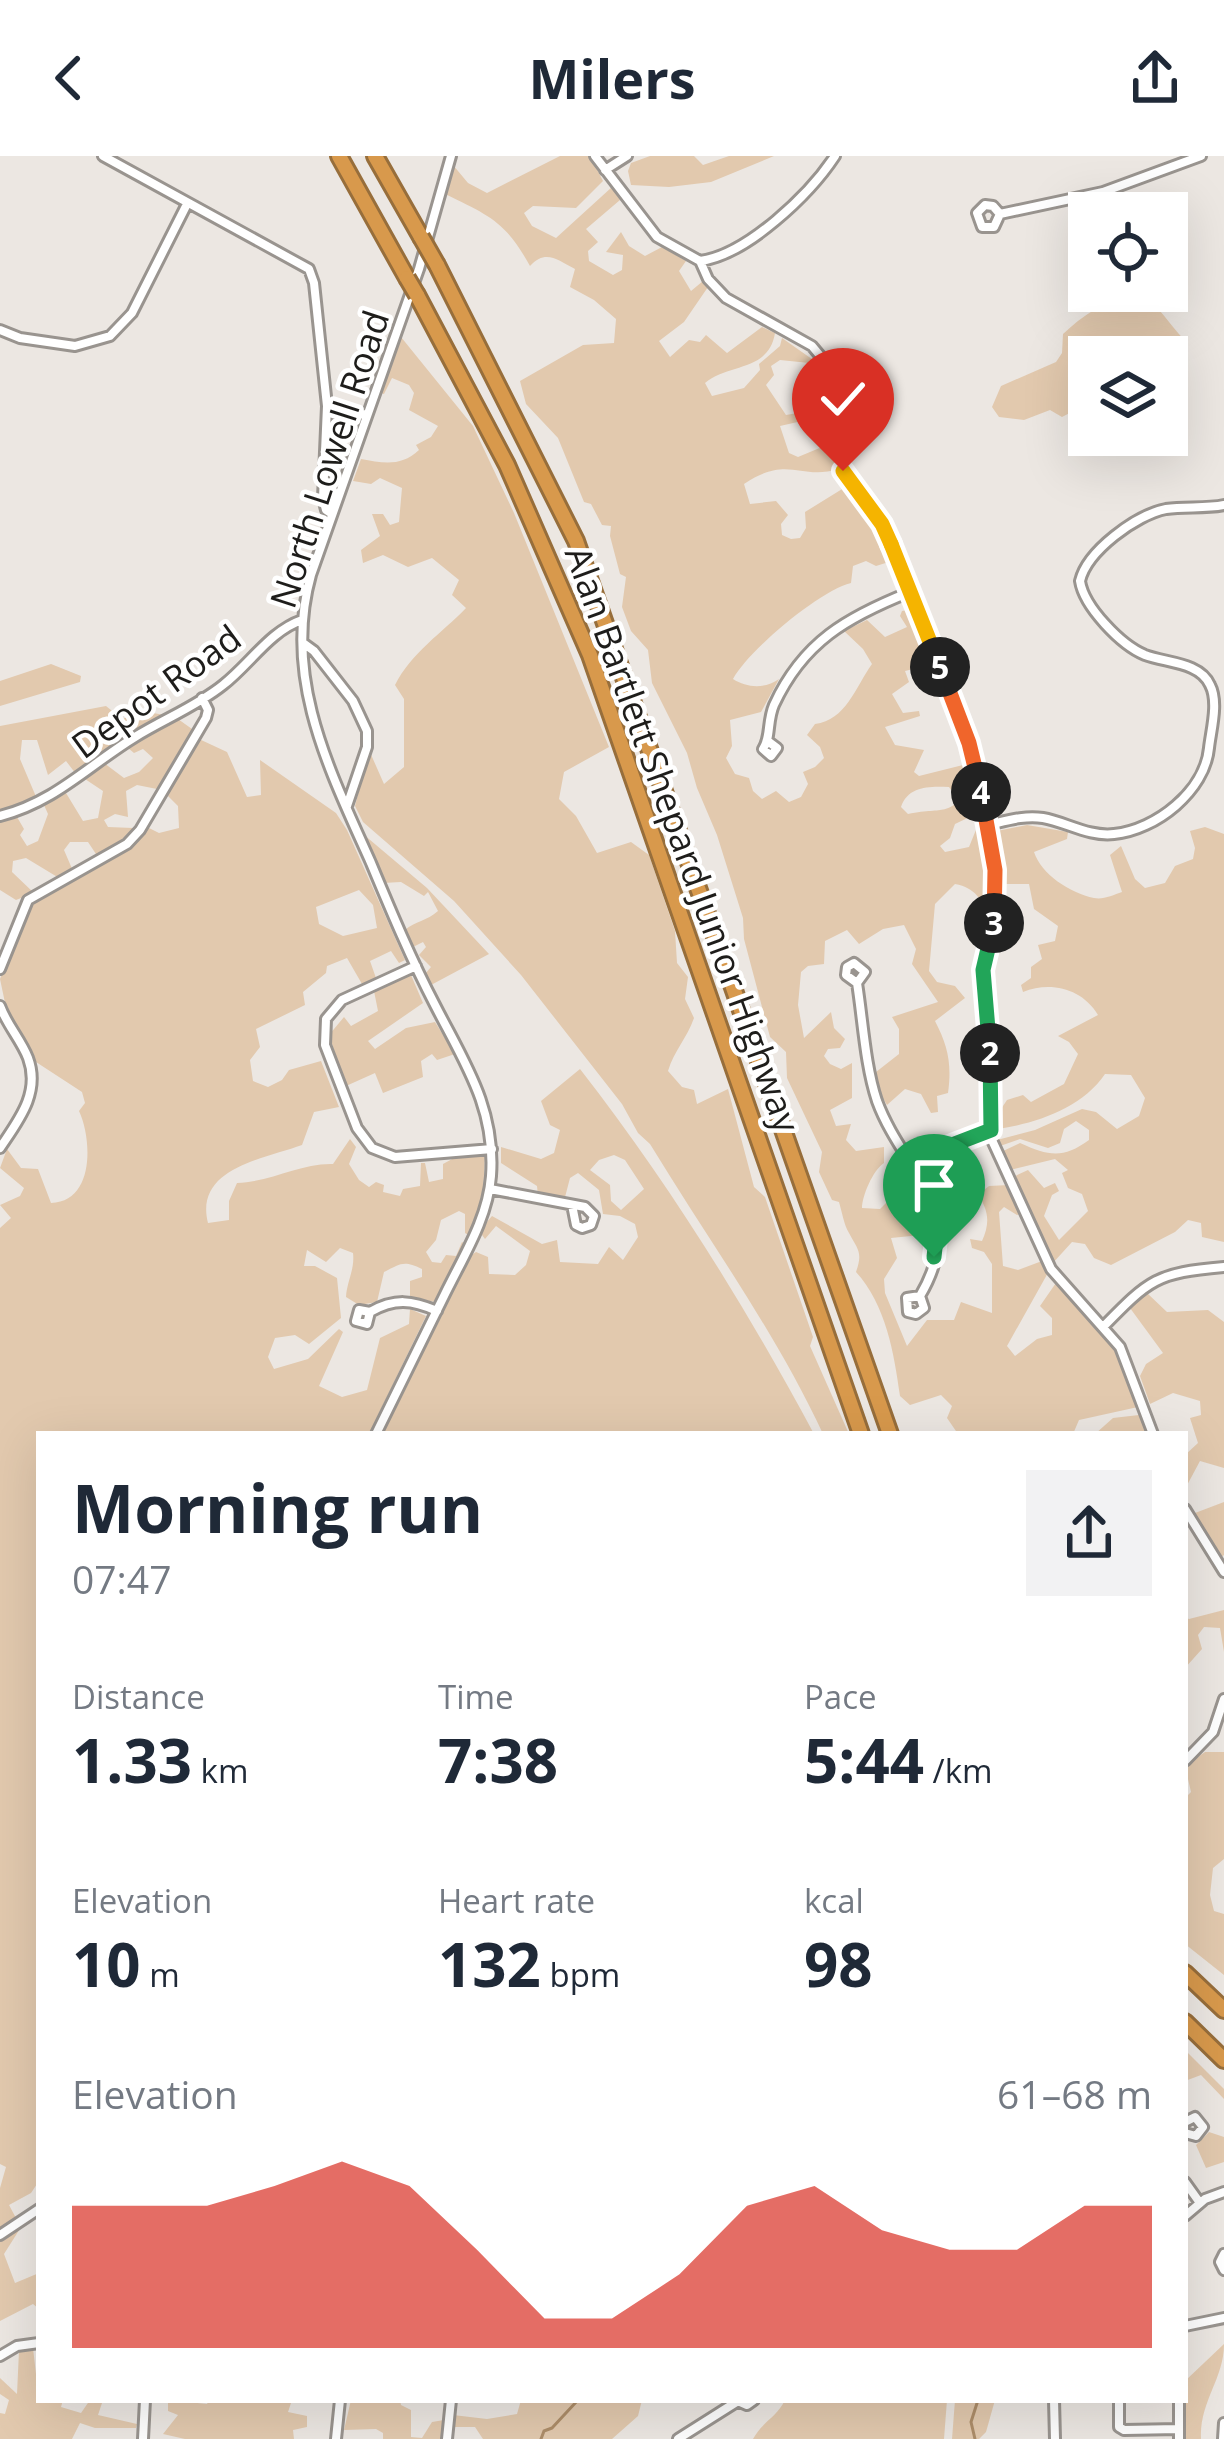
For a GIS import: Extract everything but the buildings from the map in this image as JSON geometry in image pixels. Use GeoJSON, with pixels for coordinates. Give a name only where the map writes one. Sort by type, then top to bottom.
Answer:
{"type":"FeatureCollection","features":[{"type":"Feature","properties":{"kind":"highway","name":"Alan Bartlett Shepard Junior Highway"},"geometry":{"type":"LineString","coordinates":[[339,156],[514,479],[584,640],[860,1431]]}},
{"type":"Feature","properties":{"kind":"highway","name":"Alan Bartlett Shepard Junior Highway"},"geometry":{"type":"LineString","coordinates":[[375,156],[422,236],[576,541],[889,1431]]}},
{"type":"Feature","properties":{"kind":"highway"},"geometry":{"type":"LineString","coordinates":[[1188,1976],[1224,2010]]}},
{"type":"Feature","properties":{"kind":"highway"},"geometry":{"type":"LineString","coordinates":[[1188,2025],[1224,2060]]}},
{"type":"Feature","properties":{"kind":"street"},"geometry":{"type":"LineString","coordinates":[[103,156],[309,269],[327,409],[323,498],[332,514]]}},
{"type":"Feature","properties":{"kind":"street","name":"North Lowell Road"},"geometry":{"type":"LineString","coordinates":[[377,1431],[475,1233],[490,1190],[492,1149],[481,1091],[416,966],[312,723],[302,620],[332,514],[423,257],[451,156]]}},
{"type":"Feature","properties":{"kind":"street"},"geometry":{"type":"LineString","coordinates":[[596,156],[657,237],[700,261],[708,279],[726,298],[812,346],[827,364],[844,474],[882,524],[910,592],[969,743],[988,825],[997,900],[983,970],[995,1150],[1028,1213],[1043,1256],[1068,1292],[1124,1354],[1152,1431]]}},
{"type":"Feature","properties":{"kind":"street"},"geometry":{"type":"LineString","coordinates":[[604,170],[627,156]]}},
{"type":"Feature","properties":{"kind":"street"},"geometry":{"type":"LineString","coordinates":[[700,261],[728,253],[757,233],[817,181],[835,156]]}},
{"type":"Feature","properties":{"kind":"street"},"geometry":{"type":"LineString","coordinates":[[1000,214],[1103,192],[1201,156]]}},
{"type":"Feature","properties":{"kind":"street"},"geometry":{"type":"LineString","coordinates":[[0,332],[75,346],[114,333],[135,309],[187,204]]}},
{"type":"Feature","properties":{"kind":"street"},"geometry":{"type":"LineString","coordinates":[[327,409],[345,416],[368,413]]}},
{"type":"Feature","properties":{"kind":"street"},"geometry":{"type":"LineString","coordinates":[[988,825],[1038,817],[1116,834],[1180,803],[1195,788],[1207,765],[1212,688],[1194,669],[1132,647],[1087,600],[1080,581],[1091,558],[1149,515],[1224,505]]}},
{"type":"Feature","properties":{"kind":"street"},"geometry":{"type":"LineString","coordinates":[[769,742],[769,716],[794,666],[850,617],[910,592]]}},
{"type":"Feature","properties":{"kind":"street","name":"Depot Road"},"geometry":{"type":"LineString","coordinates":[[0,816],[74,784],[135,737],[228,681],[280,631],[302,620]]}},
{"type":"Feature","properties":{"kind":"street"},"geometry":{"type":"LineString","coordinates":[[302,643],[314,651],[355,704],[368,736],[346,807]]}},
{"type":"Feature","properties":{"kind":"street"},"geometry":{"type":"LineString","coordinates":[[1212,688],[1224,685]]}},
{"type":"Feature","properties":{"kind":"street"},"geometry":{"type":"LineString","coordinates":[[0,969],[28,900],[127,844],[140,830],[206,718],[202,698]]}},
{"type":"Feature","properties":{"kind":"street"},"geometry":{"type":"LineString","coordinates":[[416,966],[339,1002],[325,1023],[325,1045],[356,1129],[368,1145],[391,1156],[492,1149]]}},
{"type":"Feature","properties":{"kind":"street"},"geometry":{"type":"LineString","coordinates":[[857,982],[875,1094],[929,1192],[937,1221],[934,1264],[920,1296]]}},
{"type":"Feature","properties":{"kind":"street"},"geometry":{"type":"LineString","coordinates":[[0,1006],[28,1059],[32,1090],[0,1148]]}},
{"type":"Feature","properties":{"kind":"street"},"geometry":{"type":"LineString","coordinates":[[911,1160],[991,1130]]}},
{"type":"Feature","properties":{"kind":"street"},"geometry":{"type":"LineString","coordinates":[[490,1190],[572,1205]]}},
{"type":"Feature","properties":{"kind":"street"},"geometry":{"type":"LineString","coordinates":[[1103,1327],[1157,1278],[1224,1267]]}},
{"type":"Feature","properties":{"kind":"street"},"geometry":{"type":"LineString","coordinates":[[370,1312],[403,1301],[437,1311]]}},
{"type":"Feature","properties":{"kind":"street"},"geometry":{"type":"LineString","coordinates":[[1188,1514],[1224,1572]]}},
{"type":"Feature","properties":{"kind":"street"},"geometry":{"type":"LineString","coordinates":[[1188,1758],[1213,1732],[1224,1699]]}},
{"type":"Feature","properties":{"kind":"street"},"geometry":{"type":"LineString","coordinates":[[1188,2120],[1195,2117],[1203,2127],[1196,2136],[1188,2134]]}},
{"type":"Feature","properties":{"kind":"street"},"geometry":{"type":"LineString","coordinates":[[1188,2186],[1200,2203]]}},
{"type":"Feature","properties":{"kind":"street"},"geometry":{"type":"LineString","coordinates":[[1188,2213],[1224,2192]]}},
{"type":"Feature","properties":{"kind":"street"},"geometry":{"type":"LineString","coordinates":[[0,2235],[36,2211]]}},
{"type":"Feature","properties":{"kind":"street"},"geometry":{"type":"LineString","coordinates":[[1224,2254],[1220,2262],[1224,2270]]}},
{"type":"Feature","properties":{"kind":"street"},"geometry":{"type":"LineString","coordinates":[[1188,2326],[1224,2318]]}},
{"type":"Feature","properties":{"kind":"street"},"geometry":{"type":"LineString","coordinates":[[0,2356],[36,2343]]}},
{"type":"Feature","properties":{"kind":"street"},"geometry":{"type":"LineString","coordinates":[[143,2439],[145,2403]]}},
{"type":"Feature","properties":{"kind":"street"},"geometry":{"type":"LineString","coordinates":[[336,2439],[340,2403]]}},
{"type":"Feature","properties":{"kind":"street"},"geometry":{"type":"LineString","coordinates":[[447,2439],[451,2403]]}},
{"type":"Feature","properties":{"kind":"street"},"geometry":{"type":"LineString","coordinates":[[678,2439],[733,2403]]}},
{"type":"Feature","properties":{"kind":"street"},"geometry":{"type":"LineString","coordinates":[[1054,2403],[1055,2439]]}},
{"type":"Feature","properties":{"kind":"street"},"geometry":{"type":"LineString","coordinates":[[1119,2403],[1121,2429],[1179,2434],[1179,2403]]}},
{"type":"Feature","properties":{"kind":"street"},"geometry":{"type":"LineString","coordinates":[[1223,2439],[1224,2423]]}},
{"type":"Feature","properties":{"kind":"shaded area"},"geometry":{"type":"Polygon","coordinates":[[[560,156],[590,156],[603,181],[576,208],[533,206],[524,213],[532,226],[556,238],[612,187],[620,200],[586,229],[598,242],[588,251],[589,261],[613,275],[622,270],[623,255],[606,252],[621,232],[629,246],[645,256],[662,247],[686,261],[679,271],[691,291],[703,281],[708,287],[684,322],[659,341],[670,357],[689,340],[700,342],[706,335],[727,353],[762,327],[775,333],[771,346],[756,361],[705,383],[712,396],[744,388],[782,338],[819,364],[780,360],[771,366],[774,375],[766,385],[786,415],[803,412],[829,396],[833,434],[811,419],[780,426],[789,453],[798,457],[834,442],[839,469],[783,469],[759,475],[744,484],[750,504],[776,501],[788,515],[781,524],[782,535],[800,538],[806,528],[805,512],[847,486],[871,517],[892,561],[853,566],[851,583],[804,609],[741,667],[733,679],[744,684],[762,686],[779,679],[761,712],[730,720],[732,746],[726,758],[735,774],[749,778],[762,799],[776,791],[789,802],[801,797],[808,784],[803,772],[824,758],[807,735],[815,724],[842,710],[872,664],[844,631],[867,620],[885,637],[907,627],[900,616],[913,609],[934,664],[905,671],[909,682],[892,694],[903,713],[919,711],[920,716],[885,727],[895,745],[924,750],[914,772],[919,776],[971,763],[974,777],[955,796],[949,787],[927,787],[914,791],[901,807],[908,814],[945,809],[974,785],[980,812],[955,824],[950,838],[940,846],[945,852],[969,847],[980,820],[995,911],[991,917],[973,892],[955,884],[935,904],[929,971],[937,982],[955,986],[965,998],[935,1021],[946,1047],[949,1073],[948,1093],[937,1096],[938,1112],[931,1113],[921,1094],[905,1089],[887,1105],[876,1072],[899,1054],[899,1029],[892,1017],[938,1002],[912,964],[916,949],[904,925],[883,929],[859,944],[847,930],[825,941],[824,964],[801,972],[798,1005],[804,1038],[831,1012],[834,1028],[845,1039],[840,1048],[828,1049],[824,1056],[841,1069],[852,1063],[852,1098],[830,1110],[836,1126],[851,1124],[846,1140],[856,1151],[884,1147],[884,1163],[869,1184],[862,1208],[880,1209],[890,1199],[891,1189],[903,1188],[913,1194],[913,1206],[922,1205],[931,1234],[891,1238],[897,1258],[884,1279],[907,1346],[927,1320],[954,1320],[961,1302],[992,1313],[992,1264],[984,1252],[972,1248],[970,1239],[982,1241],[986,1228],[986,1212],[978,1195],[989,1186],[1009,1185],[1022,1213],[1004,1207],[999,1212],[1003,1266],[1018,1270],[1042,1261],[1049,1271],[1007,1346],[1015,1356],[1037,1339],[1052,1335],[1052,1318],[1040,1306],[1058,1280],[1121,1353],[1138,1407],[1079,1420],[1074,1431],[956,1431],[947,1418],[952,1406],[941,1395],[910,1405],[900,1396],[882,1314],[856,1272],[858,1251],[839,1202],[832,1200],[819,1172],[822,1152],[787,1078],[786,1052],[770,1037],[744,939],[743,918],[717,835],[687,753],[652,683],[648,650],[631,631],[622,607],[626,577],[620,574],[611,526],[602,525],[591,504],[584,502],[558,438],[526,404],[520,381],[583,345],[614,343],[616,319],[570,287],[575,269],[547,257],[530,266],[495,221],[445,194],[453,165],[468,183],[487,193],[560,156]]]}},
{"type":"Feature","properties":{"kind":"shaded area"},"geometry":{"type":"Polygon","coordinates":[[[650,156],[694,156],[703,165],[729,156],[774,156],[711,182],[631,185],[631,163],[650,156]]]}},
{"type":"Feature","properties":{"kind":"shaded area"},"geometry":{"type":"Polygon","coordinates":[[[1091,312],[1161,312],[1182,336],[1068,336],[1068,414],[1062,417],[1050,410],[1024,420],[999,417],[992,407],[1001,386],[1056,362],[1062,353],[1063,334],[1091,312]]]}},
{"type":"Feature","properties":{"kind":"shaded area"},"geometry":{"type":"Polygon","coordinates":[[[401,337],[473,426],[514,513],[609,747],[564,772],[559,799],[576,816],[597,853],[631,842],[649,855],[675,931],[677,963],[688,977],[685,999],[694,1018],[668,1071],[682,1087],[694,1090],[697,1104],[728,1089],[754,1187],[765,1197],[813,1337],[810,1346],[848,1431],[822,1431],[763,1323],[650,1144],[521,975],[454,901],[363,822],[355,806],[369,750],[384,784],[404,767],[404,699],[395,685],[418,653],[466,608],[452,595],[459,580],[432,558],[408,567],[383,555],[363,563],[361,550],[380,536],[372,514],[383,514],[390,525],[399,522],[402,488],[380,478],[371,484],[353,481],[361,459],[405,459],[438,426],[409,410],[414,393],[409,385],[392,378],[384,394],[378,392],[401,337]]]}},
{"type":"Feature","properties":{"kind":"shaded area"},"geometry":{"type":"Polygon","coordinates":[[[51,664],[81,676],[80,682],[0,706],[0,681],[51,664]]]}},
{"type":"Feature","properties":{"kind":"shaded area"},"geometry":{"type":"Polygon","coordinates":[[[106,706],[122,719],[135,715],[138,721],[148,718],[147,712],[165,715],[76,774],[66,761],[48,775],[37,740],[22,740],[20,759],[37,799],[0,810],[0,726],[106,706]]]}},
{"type":"Feature","properties":{"kind":"shaded area"},"geometry":{"type":"Polygon","coordinates":[[[178,719],[192,729],[157,789],[137,785],[126,791],[128,817],[115,814],[104,820],[108,827],[135,831],[98,857],[88,842],[70,842],[64,850],[73,871],[59,878],[26,858],[13,861],[12,872],[34,893],[16,900],[0,890],[0,820],[17,817],[27,846],[38,841],[48,814],[44,805],[66,793],[83,821],[98,818],[103,791],[85,779],[104,763],[124,778],[139,772],[153,758],[143,749],[134,753],[128,748],[178,719]]]}},
{"type":"Feature","properties":{"kind":"shaded area"},"geometry":{"type":"Polygon","coordinates":[[[199,739],[227,752],[247,797],[261,795],[260,760],[336,813],[405,960],[399,963],[391,951],[370,961],[376,978],[362,984],[347,958],[327,966],[326,973],[303,992],[305,1005],[256,1029],[260,1047],[250,1060],[253,1081],[268,1087],[289,1070],[321,1061],[339,1107],[314,1112],[302,1145],[252,1161],[222,1178],[206,1204],[208,1223],[229,1220],[229,1201],[237,1183],[333,1164],[350,1139],[356,1147],[349,1164],[369,1187],[376,1182],[384,1185],[383,1192],[400,1196],[403,1189],[420,1186],[421,1163],[425,1163],[429,1182],[443,1179],[443,1164],[454,1158],[485,1156],[483,1192],[470,1236],[465,1233],[465,1214],[459,1211],[441,1220],[436,1240],[426,1252],[432,1262],[441,1263],[446,1255],[456,1256],[462,1242],[467,1245],[435,1302],[410,1297],[410,1281],[422,1277],[422,1269],[406,1264],[384,1272],[377,1302],[359,1305],[346,1297],[353,1253],[340,1248],[326,1262],[307,1250],[304,1266],[315,1266],[337,1278],[341,1318],[309,1344],[295,1335],[275,1338],[268,1357],[274,1369],[308,1359],[339,1329],[343,1332],[319,1386],[342,1397],[367,1390],[380,1338],[409,1324],[410,1309],[426,1316],[370,1431],[36,1431],[36,2186],[9,2205],[16,2218],[0,2232],[0,2188],[6,2167],[0,2164],[0,1228],[11,1218],[0,1205],[20,1196],[24,1188],[0,1168],[7,1149],[21,1168],[38,1169],[51,1203],[76,1192],[87,1152],[79,1111],[85,1103],[82,1092],[36,1062],[8,1017],[0,979],[31,901],[132,846],[147,827],[159,833],[179,828],[178,806],[166,794],[199,739]],[[359,890],[316,907],[319,924],[343,936],[377,928],[373,905],[359,890]]]}},
{"type":"Feature","properties":{"kind":"shaded area"},"geometry":{"type":"Polygon","coordinates":[[[1027,825],[1068,832],[1067,839],[1034,852],[1058,881],[1097,898],[1122,892],[1110,855],[1121,846],[1135,879],[1145,888],[1165,883],[1175,866],[1193,859],[1190,831],[1205,827],[1224,834],[1224,1242],[1202,1237],[1201,1223],[1188,1220],[1175,1232],[1111,1265],[1094,1258],[1085,1244],[1072,1242],[1052,1264],[1013,1177],[1028,1170],[1044,1188],[1055,1183],[1059,1191],[1052,1195],[1044,1216],[1059,1240],[1088,1211],[1082,1194],[1068,1188],[1062,1173],[1068,1170],[1055,1159],[1010,1170],[1001,1152],[1020,1143],[1063,1153],[1089,1140],[1089,1130],[1076,1121],[1064,1129],[1060,1143],[1048,1148],[1020,1139],[1000,1146],[997,1140],[1035,1130],[1082,1109],[1096,1112],[1117,1129],[1139,1116],[1145,1098],[1131,1075],[1105,1074],[1084,1096],[1057,1112],[998,1129],[995,1118],[1007,1100],[1023,1095],[1031,1102],[1064,1084],[1078,1054],[1058,1036],[1098,1015],[1083,998],[1065,989],[1023,992],[1021,985],[1031,978],[1031,967],[1042,959],[1038,945],[1055,941],[1058,926],[1034,909],[1029,884],[1002,884],[997,831],[1027,825]]]}},
{"type":"Feature","properties":{"kind":"shaded area"},"geometry":{"type":"Polygon","coordinates":[[[363,834],[427,888],[489,954],[431,985],[425,974],[431,967],[419,955],[426,947],[423,942],[411,948],[405,930],[438,911],[428,892],[424,896],[401,882],[383,883],[363,834]]]}},
{"type":"Feature","properties":{"kind":"shaded area"},"geometry":{"type":"Polygon","coordinates":[[[411,975],[423,1003],[368,1041],[375,1049],[406,1028],[435,1022],[455,1054],[437,1060],[432,1054],[421,1061],[423,1077],[383,1093],[375,1073],[346,1086],[329,1035],[344,1017],[351,1026],[378,1011],[374,991],[411,975]]]}},
{"type":"Feature","properties":{"kind":"shaded area"},"geometry":{"type":"Polygon","coordinates":[[[580,1069],[704,1246],[812,1431],[381,1431],[467,1258],[476,1252],[488,1257],[489,1274],[515,1275],[526,1265],[530,1251],[496,1226],[485,1239],[479,1231],[492,1216],[542,1244],[557,1240],[560,1262],[598,1264],[609,1247],[623,1260],[638,1237],[635,1224],[603,1214],[599,1190],[578,1173],[570,1178],[564,1201],[538,1196],[537,1186],[501,1163],[501,1147],[541,1159],[554,1153],[560,1130],[550,1125],[541,1101],[580,1069]],[[614,1155],[599,1160],[590,1170],[610,1185],[611,1201],[621,1210],[644,1189],[625,1160],[614,1155]]]}},
{"type":"Feature","properties":{"kind":"shaded area"},"geometry":{"type":"Polygon","coordinates":[[[1147,1293],[1167,1312],[1208,1310],[1224,1322],[1224,1468],[1200,1461],[1188,1483],[1188,1452],[1198,1443],[1190,1418],[1201,1415],[1200,1401],[1173,1393],[1150,1404],[1140,1376],[1146,1364],[1163,1353],[1130,1308],[1147,1293]]]}},
{"type":"Feature","properties":{"kind":"shaded area"},"geometry":{"type":"Polygon","coordinates":[[[1139,1415],[1147,1431],[1098,1431],[1113,1418],[1139,1415]]]}},
{"type":"Feature","properties":{"kind":"shaded area"},"geometry":{"type":"Polygon","coordinates":[[[1224,1502],[1224,1555],[1219,1559],[1195,1513],[1224,1502]]]}},
{"type":"Feature","properties":{"kind":"shaded area"},"geometry":{"type":"Polygon","coordinates":[[[1224,1610],[1224,1652],[1220,1628],[1204,1627],[1198,1635],[1202,1649],[1188,1665],[1189,1619],[1224,1610]]]}},
{"type":"Feature","properties":{"kind":"shaded area"},"geometry":{"type":"Polygon","coordinates":[[[1205,1752],[1224,1752],[1224,1859],[1213,1868],[1210,1895],[1214,1911],[1224,1914],[1224,1975],[1188,1946],[1188,1764],[1205,1752]]]}},
{"type":"Feature","properties":{"kind":"shaded area"},"geometry":{"type":"Polygon","coordinates":[[[1188,2053],[1224,2089],[1224,2099],[1201,2075],[1188,2080],[1188,2053]]]}},
{"type":"Feature","properties":{"kind":"shaded area"},"geometry":{"type":"Polygon","coordinates":[[[1209,2132],[1224,2137],[1224,2162],[1206,2168],[1196,2145],[1209,2132]]]}},
{"type":"Feature","properties":{"kind":"shaded area"},"geometry":{"type":"Polygon","coordinates":[[[23,2224],[4,2254],[15,2283],[36,2274],[36,2306],[0,2321],[0,2242],[23,2224]]]}},
{"type":"Feature","properties":{"kind":"shaded area"},"geometry":{"type":"Polygon","coordinates":[[[1224,2344],[1201,2439],[1184,2439],[1188,2378],[1224,2344]]]}},
{"type":"Feature","properties":{"kind":"shaded area"},"geometry":{"type":"Polygon","coordinates":[[[33,2348],[36,2403],[62,2403],[61,2407],[81,2413],[88,2403],[102,2403],[98,2415],[137,2424],[136,2428],[95,2428],[80,2423],[72,2439],[0,2439],[0,2413],[5,2414],[9,2400],[0,2394],[0,2378],[17,2394],[19,2351],[33,2348]]]}},
{"type":"Feature","properties":{"kind":"shaded area"},"geometry":{"type":"Polygon","coordinates":[[[168,2403],[291,2403],[288,2412],[307,2416],[307,2427],[293,2430],[294,2439],[185,2439],[163,2434],[178,2415],[168,2411],[168,2403]]]}},
{"type":"Feature","properties":{"kind":"shaded area"},"geometry":{"type":"Polygon","coordinates":[[[350,2403],[401,2403],[411,2410],[411,2437],[422,2438],[432,2422],[444,2420],[442,2439],[383,2439],[376,2429],[344,2430],[350,2403]]]}},
{"type":"Feature","properties":{"kind":"shaded area"},"geometry":{"type":"Polygon","coordinates":[[[520,2403],[641,2403],[638,2416],[612,2439],[483,2439],[475,2427],[451,2427],[453,2415],[487,2419],[517,2414],[520,2403]]]}},
{"type":"Feature","properties":{"kind":"shaded area"},"geometry":{"type":"Polygon","coordinates":[[[783,2403],[947,2403],[944,2439],[753,2439],[783,2403]]]}},
{"type":"Feature","properties":{"kind":"shaded area"},"geometry":{"type":"Polygon","coordinates":[[[955,2403],[994,2403],[986,2432],[979,2439],[952,2439],[955,2403]]]}},
{"type":"Feature","properties":{"kind":"waterway"},"geometry":{"type":"LineString","coordinates":[[541,2439],[575,2403]]}},
{"type":"Feature","properties":{"kind":"waterway"},"geometry":{"type":"LineString","coordinates":[[975,2439],[971,2422],[977,2403]]}},
{"type":"Feature","properties":{"kind":"route"},"geometry":{"type":"LineString","coordinates":[[843,471],[887,534],[944,676],[974,758],[995,870],[997,911],[983,970],[991,1130],[911,1160],[933,1203],[934,1257]]}}]}
